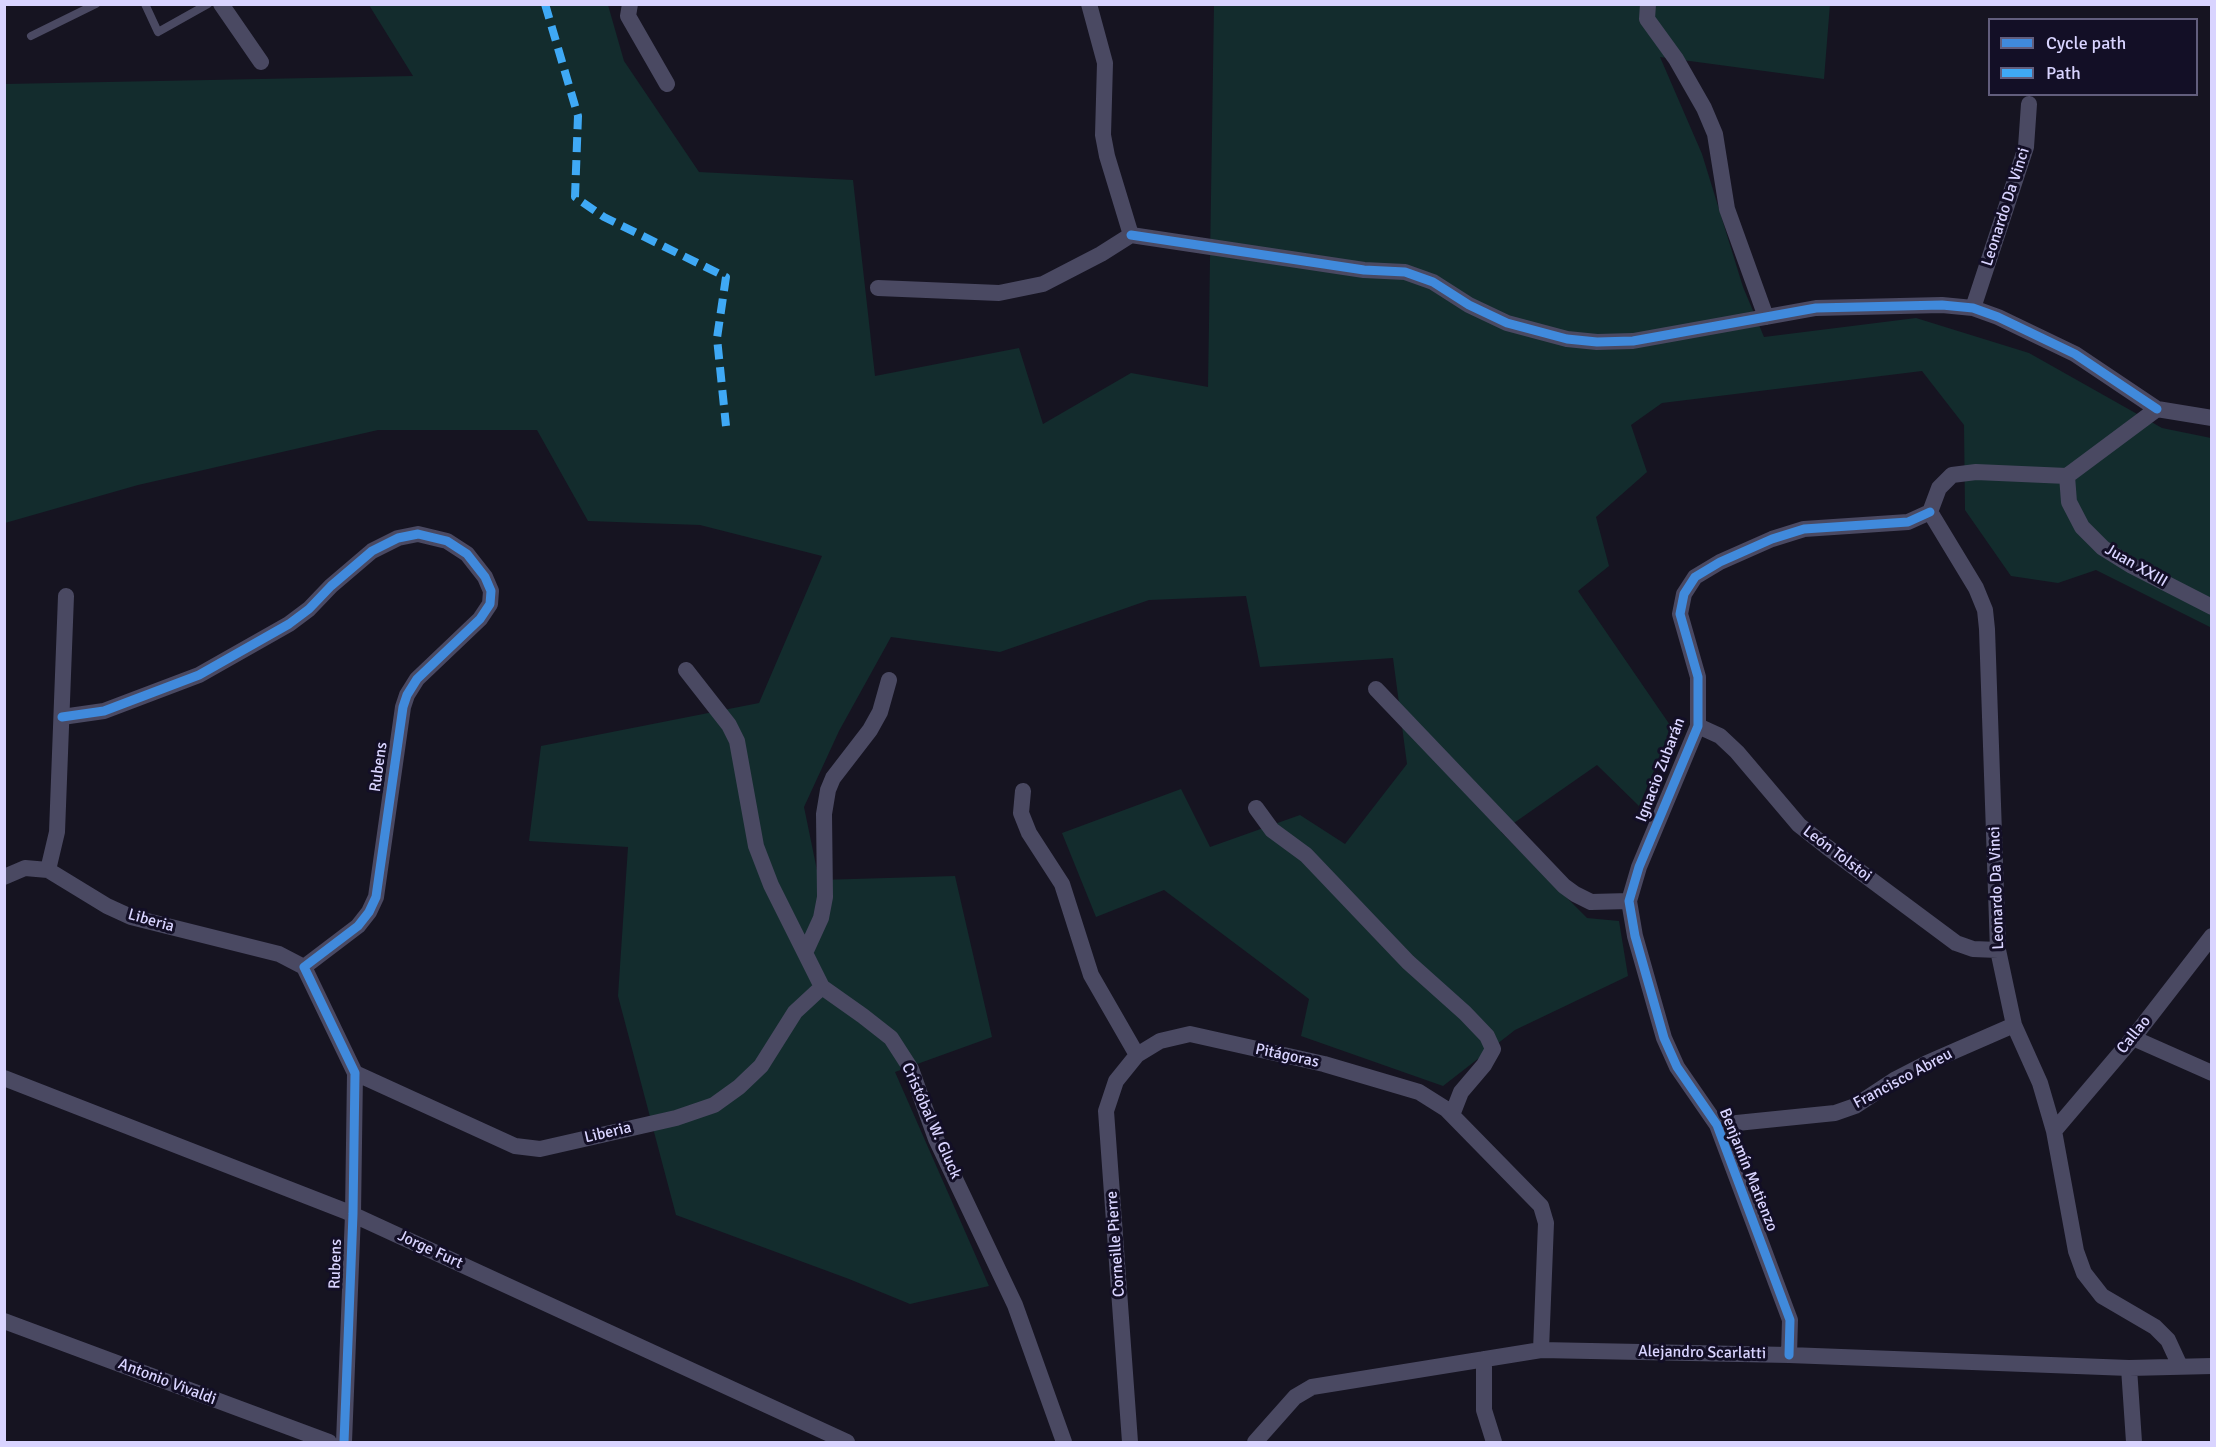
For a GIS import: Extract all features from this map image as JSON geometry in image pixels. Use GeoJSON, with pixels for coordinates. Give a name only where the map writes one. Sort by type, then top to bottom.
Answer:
{"type":"FeatureCollection","features":[{"type":"Feature","properties":{"kind":"street"},"geometry":{"type":"LineString","coordinates":[[221,4],[261,62]]}},
{"type":"Feature","properties":{"kind":"street"},"geometry":{"type":"LineString","coordinates":[[630,4],[628,16],[667,84]]}},
{"type":"Feature","properties":{"kind":"street"},"geometry":{"type":"LineString","coordinates":[[1089,4],[1105,63],[1103,135],[1107,156],[1131,235]]}},
{"type":"Feature","properties":{"kind":"street"},"geometry":{"type":"LineString","coordinates":[[1648,4],[1647,18],[1676,59],[1704,108],[1715,134],[1727,209],[1766,317]]}},
{"type":"Feature","properties":{"kind":"street","name":"Leonardo Da Vinci"},"geometry":{"type":"LineString","coordinates":[[1973,308],[2026,147],[2029,104]]}},
{"type":"Feature","properties":{"kind":"street"},"geometry":{"type":"LineString","coordinates":[[878,288],[999,293],[1043,284],[1131,235],[1364,270],[1405,272],[1433,282],[1469,305],[1507,323],[1567,339],[1597,342],[1633,341],[1816,308],[1942,305],[1973,308],[1998,317],[2075,354],[2157,408],[2211,418]]}},
{"type":"Feature","properties":{"kind":"street"},"geometry":{"type":"LineString","coordinates":[[1930,512],[1939,488],[1952,475],[1976,472],[2067,476],[2157,408]]}},
{"type":"Feature","properties":{"kind":"street","name":"Juan XXIII"},"geometry":{"type":"LineString","coordinates":[[2067,476],[2069,502],[2082,527],[2103,548],[2132,566],[2211,606]]}},
{"type":"Feature","properties":{"kind":"street","name":"Leonardo Da Vinci"},"geometry":{"type":"LineString","coordinates":[[1930,512],[1976,588],[1985,610],[1988,641],[1998,950],[2013,1025],[2040,1083],[2054,1131],[2076,1251],[2084,1273],[2102,1296],[2156,1327],[2168,1340],[2180,1366]]}},
{"type":"Feature","properties":{"kind":"street","name":"Ignacio Zubarán"},"geometry":{"type":"LineString","coordinates":[[1635,936],[1629,901],[1639,867],[1698,726],[1698,677],[1680,614],[1684,594],[1695,577],[1720,562],[1772,539],[1804,529],[1908,522],[1930,512]]}},
{"type":"Feature","properties":{"kind":"street","name":"Rubens"},"geometry":{"type":"LineString","coordinates":[[62,717],[104,711],[199,675],[289,624],[309,609],[331,586],[372,551],[398,538],[418,534],[447,541],[467,554],[485,577],[491,591],[490,604],[480,619],[417,679],[407,695],[403,707],[376,897],[369,912],[358,926],[304,967],[355,1073],[344,1443]]}},
{"type":"Feature","properties":{"kind":"street"},"geometry":{"type":"LineString","coordinates":[[4,877],[25,868],[48,870],[57,832],[66,596]]}},
{"type":"Feature","properties":{"kind":"street","name":"Cristóbal W. Gluck"},"geometry":{"type":"LineString","coordinates":[[686,670],[729,725],[737,741],[756,846],[771,885],[822,987],[891,1038],[911,1069],[936,1139],[1016,1305],[1064,1443]]}},
{"type":"Feature","properties":{"kind":"street"},"geometry":{"type":"LineString","coordinates":[[805,953],[821,918],[825,897],[824,814],[828,790],[833,778],[870,730],[880,712],[889,680]]}},
{"type":"Feature","properties":{"kind":"street"},"geometry":{"type":"LineString","coordinates":[[1376,689],[1575,894],[1591,902],[1629,901]]}},
{"type":"Feature","properties":{"kind":"street","name":"León Tolstoi"},"geometry":{"type":"LineString","coordinates":[[1698,726],[1720,736],[1737,752],[1799,825],[1827,847],[1956,943],[1973,949],[1998,950]]}},
{"type":"Feature","properties":{"kind":"street"},"geometry":{"type":"LineString","coordinates":[[1023,791],[1021,813],[1029,833],[1062,884],[1090,975],[1137,1055]]}},
{"type":"Feature","properties":{"kind":"street"},"geometry":{"type":"LineString","coordinates":[[1256,808],[1272,830],[1306,855],[1408,962],[1487,1036],[1493,1049],[1484,1065],[1461,1092],[1452,1115]]}},
{"type":"Feature","properties":{"kind":"street","name":"Liberia"},"geometry":{"type":"LineString","coordinates":[[48,870],[107,906],[131,917],[279,954],[304,967]]}},
{"type":"Feature","properties":{"kind":"street","name":"Benjamín Matienzo"},"geometry":{"type":"LineString","coordinates":[[1635,936],[1664,1038],[1677,1067],[1717,1125],[1790,1320],[1789,1355]]}},
{"type":"Feature","properties":{"kind":"street","name":"Callao"},"geometry":{"type":"LineString","coordinates":[[2054,1131],[2133,1038],[2211,936]]}},
{"type":"Feature","properties":{"kind":"street","name":"Liberia"},"geometry":{"type":"LineString","coordinates":[[355,1073],[515,1146],[540,1149],[676,1118],[714,1105],[739,1088],[761,1066],[795,1012],[822,987]]}},
{"type":"Feature","properties":{"kind":"street","name":"Francisco Abreu"},"geometry":{"type":"LineString","coordinates":[[1717,1125],[1835,1113],[1855,1106],[1896,1079],[1927,1063],[2013,1025]]}},
{"type":"Feature","properties":{"kind":"street","name":"Pitágoras"},"geometry":{"type":"LineString","coordinates":[[1137,1055],[1160,1041],[1190,1034],[1324,1064],[1419,1092],[1446,1109],[1541,1206],[1546,1223],[1541,1350]]}},
{"type":"Feature","properties":{"kind":"street"},"geometry":{"type":"LineString","coordinates":[[2133,1038],[2211,1073]]}},
{"type":"Feature","properties":{"kind":"street","name":"Corneille Pierre"},"geometry":{"type":"LineString","coordinates":[[1130,1443],[1106,1111],[1116,1081],[1137,1055]]}},
{"type":"Feature","properties":{"kind":"street","name":"Jorge Furt"},"geometry":{"type":"LineString","coordinates":[[4,1078],[352,1214],[847,1443]]}},
{"type":"Feature","properties":{"kind":"street","name":"Antonio Vivaldi"},"geometry":{"type":"LineString","coordinates":[[4,1321],[329,1443]]}},
{"type":"Feature","properties":{"kind":"street","name":"Alejandro Scarlatti"},"geometry":{"type":"LineString","coordinates":[[1255,1443],[1295,1398],[1312,1387],[1541,1350],[1789,1355],[2129,1368],[2211,1366]]}},
{"type":"Feature","properties":{"kind":"street"},"geometry":{"type":"LineString","coordinates":[[1484,1359],[1484,1410],[1494,1443]]}},
{"type":"Feature","properties":{"kind":"street"},"geometry":{"type":"LineString","coordinates":[[2129,1368],[2134,1443]]}},
{"type":"Feature","properties":{"kind":"lane"},"geometry":{"type":"LineString","coordinates":[[31,36],[96,4]]}},
{"type":"Feature","properties":{"kind":"lane"},"geometry":{"type":"LineString","coordinates":[[145,4],[158,32],[208,4]]}},
{"type":"Feature","properties":{"kind":"green space"},"geometry":{"type":"Polygon","coordinates":[[[1830,4],[1824,79],[1660,57],[1702,154],[1743,287],[1764,337],[1916,318],[2029,353],[2162,428],[2211,438],[2212,628],[2096,570],[2058,583],[2011,576],[1965,510],[1964,425],[1922,371],[1662,403],[1631,425],[1647,472],[1596,517],[1609,566],[1578,591],[1672,728],[1639,806],[1597,765],[1501,832],[1587,918],[1619,921],[1628,976],[1515,1030],[1443,1086],[1301,1036],[1309,999],[1164,890],[1096,917],[1062,833],[1181,789],[1210,847],[1300,815],[1345,844],[1407,764],[1393,658],[1260,667],[1246,596],[1149,600],[1000,652],[891,637],[839,731],[804,807],[819,880],[955,876],[992,1037],[895,1072],[989,1286],[910,1304],[676,1215],[618,996],[628,847],[529,841],[541,746],[759,703],[822,556],[700,525],[588,521],[537,430],[378,430],[138,485],[5,523],[5,84],[413,76],[369,5],[608,5],[624,61],[699,172],[853,180],[875,376],[1019,348],[1043,424],[1131,373],[1208,387],[1214,5],[1830,4]]]}},
{"type":"Feature","properties":{"kind":"marked path"},"geometry":{"type":"LineString","coordinates":[[545,4],[578,116],[575,197],[604,217],[726,277],[717,338],[726,426]]}},
{"type":"Feature","properties":{"kind":"cycle path"},"geometry":{"type":"LineString","coordinates":[[1131,235],[1364,270],[1405,272],[1433,282],[1469,305],[1507,323],[1567,339],[1597,342],[1633,341],[1816,308],[1942,305],[1973,308],[1998,317],[2075,354],[2157,409]]}},
{"type":"Feature","properties":{"kind":"cycle path"},"geometry":{"type":"LineString","coordinates":[[1789,1355],[1790,1320],[1717,1125],[1677,1067],[1664,1038],[1635,936],[1629,901],[1639,867],[1698,726],[1698,677],[1680,614],[1684,594],[1695,577],[1720,562],[1772,539],[1804,529],[1908,522],[1930,512]]}},
{"type":"Feature","properties":{"kind":"cycle path"},"geometry":{"type":"LineString","coordinates":[[62,717],[104,711],[199,675],[289,624],[309,609],[331,586],[372,551],[398,538],[418,534],[447,541],[467,554],[485,577],[491,591],[490,604],[480,619],[417,679],[407,695],[403,707],[376,897],[369,912],[358,926],[304,967],[355,1073],[353,1214],[344,1442]]}}]}
